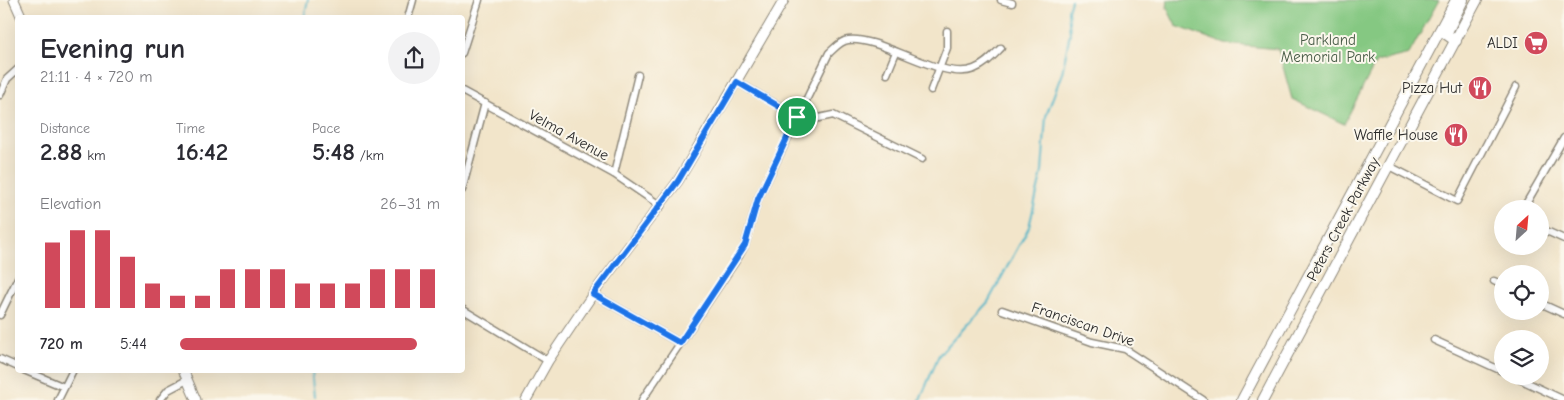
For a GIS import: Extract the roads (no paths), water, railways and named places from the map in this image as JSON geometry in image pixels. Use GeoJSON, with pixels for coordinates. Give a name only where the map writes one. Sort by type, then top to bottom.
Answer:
{"type":"FeatureCollection","features":[{"type":"Feature","properties":{"kind":"main road"},"geometry":{"type":"LineString","coordinates":[[14,0],[21,15]]}},
{"type":"Feature","properties":{"kind":"main road"},"geometry":{"type":"LineString","coordinates":[[526,400],[548,361],[593,294],[678,181],[784,0]]}},
{"type":"Feature","properties":{"kind":"main road","name":"Peters Creek Parkway"},"geometry":{"type":"LineString","coordinates":[[1242,400],[1456,0]]}},
{"type":"Feature","properties":{"kind":"main road"},"geometry":{"type":"LineString","coordinates":[[1456,41],[1446,34],[1463,0]]}},
{"type":"Feature","properties":{"kind":"main road","name":"Peters Creek Parkway"},"geometry":{"type":"LineString","coordinates":[[1263,400],[1477,0]]}},
{"type":"Feature","properties":{"kind":"main road"},"geometry":{"type":"LineString","coordinates":[[1250,400],[1277,344],[1276,334]]}},
{"type":"Feature","properties":{"kind":"main road"},"geometry":{"type":"LineString","coordinates":[[184,373],[196,400]]}},
{"type":"Feature","properties":{"kind":"street"},"geometry":{"type":"LineString","coordinates":[[409,15],[413,0]]}},
{"type":"Feature","properties":{"kind":"street"},"geometry":{"type":"LineString","coordinates":[[465,44],[479,0]]}},
{"type":"Feature","properties":{"kind":"street"},"geometry":{"type":"LineString","coordinates":[[1001,0],[1012,3]]}},
{"type":"Feature","properties":{"kind":"street"},"geometry":{"type":"LineString","coordinates":[[931,90],[941,68],[947,48],[947,31]]}},
{"type":"Feature","properties":{"kind":"street"},"geometry":{"type":"LineString","coordinates":[[642,400],[745,245],[758,199],[829,53],[840,43],[848,40],[863,41],[941,68],[956,71],[973,69],[987,62],[1001,48]]}},
{"type":"Feature","properties":{"kind":"street"},"geometry":{"type":"LineString","coordinates":[[888,74],[896,52]]}},
{"type":"Feature","properties":{"kind":"street"},"geometry":{"type":"LineString","coordinates":[[0,95],[7,79],[15,72]]}},
{"type":"Feature","properties":{"kind":"street"},"geometry":{"type":"LineString","coordinates":[[614,174],[638,75]]}},
{"type":"Feature","properties":{"kind":"street"},"geometry":{"type":"LineString","coordinates":[[737,82],[805,121],[834,116],[922,159]]}},
{"type":"Feature","properties":{"kind":"street"},"geometry":{"type":"LineString","coordinates":[[1389,166],[1457,202],[1516,87]]}},
{"type":"Feature","properties":{"kind":"street","name":"Velma Avenue"},"geometry":{"type":"LineString","coordinates":[[465,93],[614,174],[661,206]]}},
{"type":"Feature","properties":{"kind":"street"},"geometry":{"type":"LineString","coordinates":[[465,179],[485,103]]}},
{"type":"Feature","properties":{"kind":"street"},"geometry":{"type":"LineString","coordinates":[[1528,200],[1564,138]]}},
{"type":"Feature","properties":{"kind":"street"},"geometry":{"type":"LineString","coordinates":[[1549,232],[1564,239]]}},
{"type":"Feature","properties":{"kind":"street"},"geometry":{"type":"LineString","coordinates":[[0,315],[15,284]]}},
{"type":"Feature","properties":{"kind":"street"},"geometry":{"type":"LineString","coordinates":[[593,294],[680,343]]}},
{"type":"Feature","properties":{"kind":"street"},"geometry":{"type":"LineString","coordinates":[[1549,307],[1564,314]]}},
{"type":"Feature","properties":{"kind":"street","name":"Franciscan Drive"},"geometry":{"type":"LineString","coordinates":[[1002,310],[1092,342],[1125,349],[1203,400]]}},
{"type":"Feature","properties":{"kind":"street"},"geometry":{"type":"LineString","coordinates":[[465,311],[548,361]]}},
{"type":"Feature","properties":{"kind":"street"},"geometry":{"type":"LineString","coordinates":[[1434,340],[1494,367]]}},
{"type":"Feature","properties":{"kind":"street"},"geometry":{"type":"LineString","coordinates":[[0,359],[15,366]]}},
{"type":"Feature","properties":{"kind":"street"},"geometry":{"type":"LineString","coordinates":[[31,373],[64,387]]}},
{"type":"Feature","properties":{"kind":"street"},"geometry":{"type":"LineString","coordinates":[[58,400],[71,373]]}},
{"type":"Feature","properties":{"kind":"street"},"geometry":{"type":"LineString","coordinates":[[160,400],[168,390],[187,380]]}},
{"type":"Feature","properties":{"kind":"street"},"geometry":{"type":"LineString","coordinates":[[1532,385],[1564,400]]}},
{"type":"Feature","properties":{"kind":"waterway"},"geometry":{"type":"LineString","coordinates":[[305,15],[308,0]]}},
{"type":"Feature","properties":{"kind":"waterway"},"geometry":{"type":"LineString","coordinates":[[920,400],[939,355],[988,302],[1029,227],[1042,172],[1046,116],[1062,73],[1070,33],[1068,10],[1071,0]]}},
{"type":"Feature","properties":{"kind":"waterway"},"geometry":{"type":"LineString","coordinates":[[312,373],[315,396]]}},
{"type":"Feature","properties":{"kind":"place","name":"ALDI"},"geometry":{"type":"Point","coordinates":[1536,43]}},
{"type":"Feature","properties":{"kind":"place","name":"Pizza Hut"},"geometry":{"type":"Point","coordinates":[1480,88]}},
{"type":"Feature","properties":{"kind":"place","name":"Waffle House"},"geometry":{"type":"Point","coordinates":[1456,135]}},
{"type":"Feature","properties":{"kind":"park label","name":"Parkland Memorial Park"},"geometry":{"type":"Point","coordinates":[1328,48]}}]}
